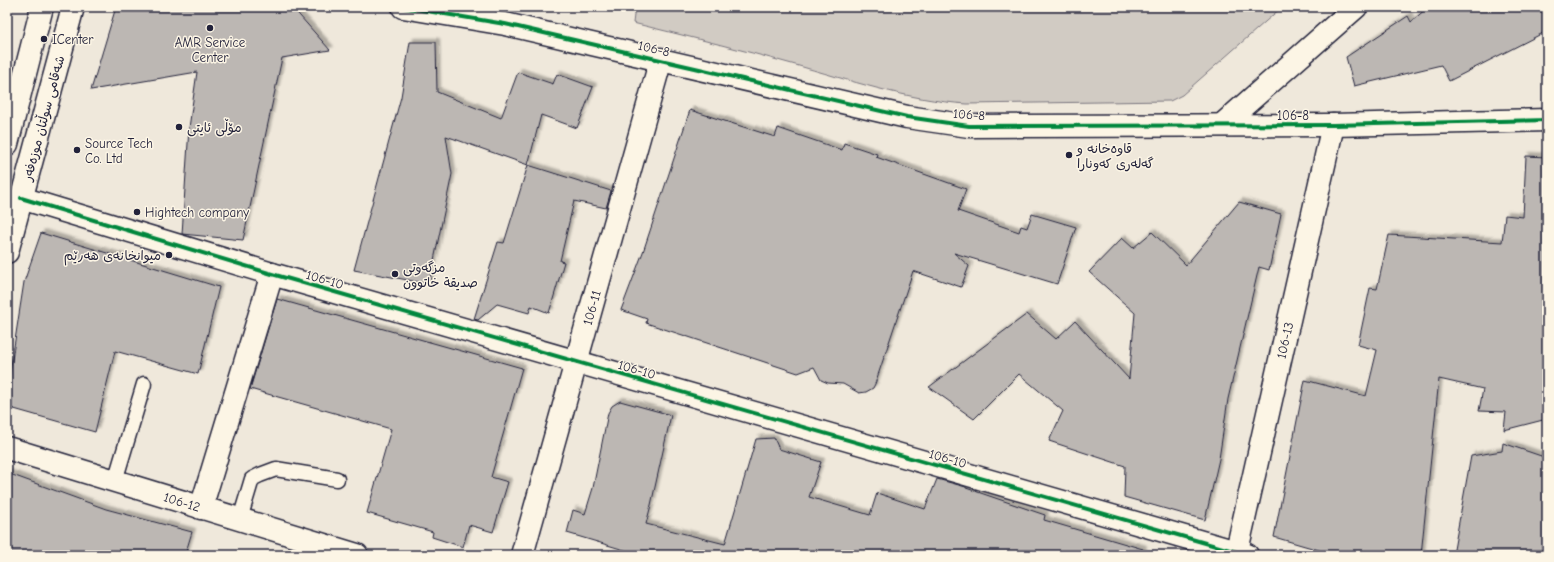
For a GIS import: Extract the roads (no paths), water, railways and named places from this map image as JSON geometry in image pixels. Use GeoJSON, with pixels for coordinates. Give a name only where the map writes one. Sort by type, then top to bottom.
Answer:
{"type":"FeatureCollection","features":[{"type":"Feature","properties":{"kind":"street"},"geometry":{"type":"LineString","coordinates":[[7,144],[42,7]]}},
{"type":"Feature","properties":{"kind":"street","name":"شەقامی سوڵتان موزەفەر"},"geometry":{"type":"LineString","coordinates":[[7,252],[73,7]]}},
{"type":"Feature","properties":{"kind":"street","name":"106-8"},"geometry":{"type":"LineString","coordinates":[[403,7],[506,15],[661,59],[907,117],[968,126],[1223,124],[1333,125],[1547,120]]}},
{"type":"Feature","properties":{"kind":"street"},"geometry":{"type":"LineString","coordinates":[[1223,124],[1356,7]]}},
{"type":"Feature","properties":{"kind":"street","name":"106-11"},"geometry":{"type":"LineString","coordinates":[[522,555],[661,59]]}},
{"type":"Feature","properties":{"kind":"street","name":"106-13"},"geometry":{"type":"LineString","coordinates":[[1240,554],[1333,125]]}},
{"type":"Feature","properties":{"kind":"street","name":"106-10"},"geometry":{"type":"LineString","coordinates":[[21,198],[272,274],[1240,554]]}},
{"type":"Feature","properties":{"kind":"street"},"geometry":{"type":"LineString","coordinates":[[201,508],[272,274]]}},
{"type":"Feature","properties":{"kind":"street","name":"106-12"},"geometry":{"type":"LineString","coordinates":[[7,448],[356,555]]}},
{"type":"Feature","properties":{"kind":"lane"},"geometry":{"type":"LineString","coordinates":[[115,481],[144,384]]}},
{"type":"Feature","properties":{"kind":"lane"},"geometry":{"type":"LineString","coordinates":[[240,519],[252,479],[260,475],[276,469],[337,478]]}},
{"type":"Feature","properties":{"kind":"place","name":"AMR Service Center"},"geometry":{"type":"Point","coordinates":[210,28]}},
{"type":"Feature","properties":{"kind":"place","name":"ICenter"},"geometry":{"type":"Point","coordinates":[44,39]}},
{"type":"Feature","properties":{"kind":"place","name":"مۆڵی ئایتی"},"geometry":{"type":"Point","coordinates":[179,127]}},
{"type":"Feature","properties":{"kind":"place","name":"Source Tech Co. Ltd"},"geometry":{"type":"Point","coordinates":[77,150]}},
{"type":"Feature","properties":{"kind":"place","name":"قاوەخانە و گەلەری کەونارا"},"geometry":{"type":"Point","coordinates":[1069,155]}},
{"type":"Feature","properties":{"kind":"place","name":"Hightech company"},"geometry":{"type":"Point","coordinates":[137,212]}},
{"type":"Feature","properties":{"kind":"place","name":"میوانخانەی هەرێم"},"geometry":{"type":"Point","coordinates":[169,255]}},
{"type":"Feature","properties":{"kind":"place","name":"مزگەوتی صديقة خاتوون"},"geometry":{"type":"Point","coordinates":[395,274]}}]}
